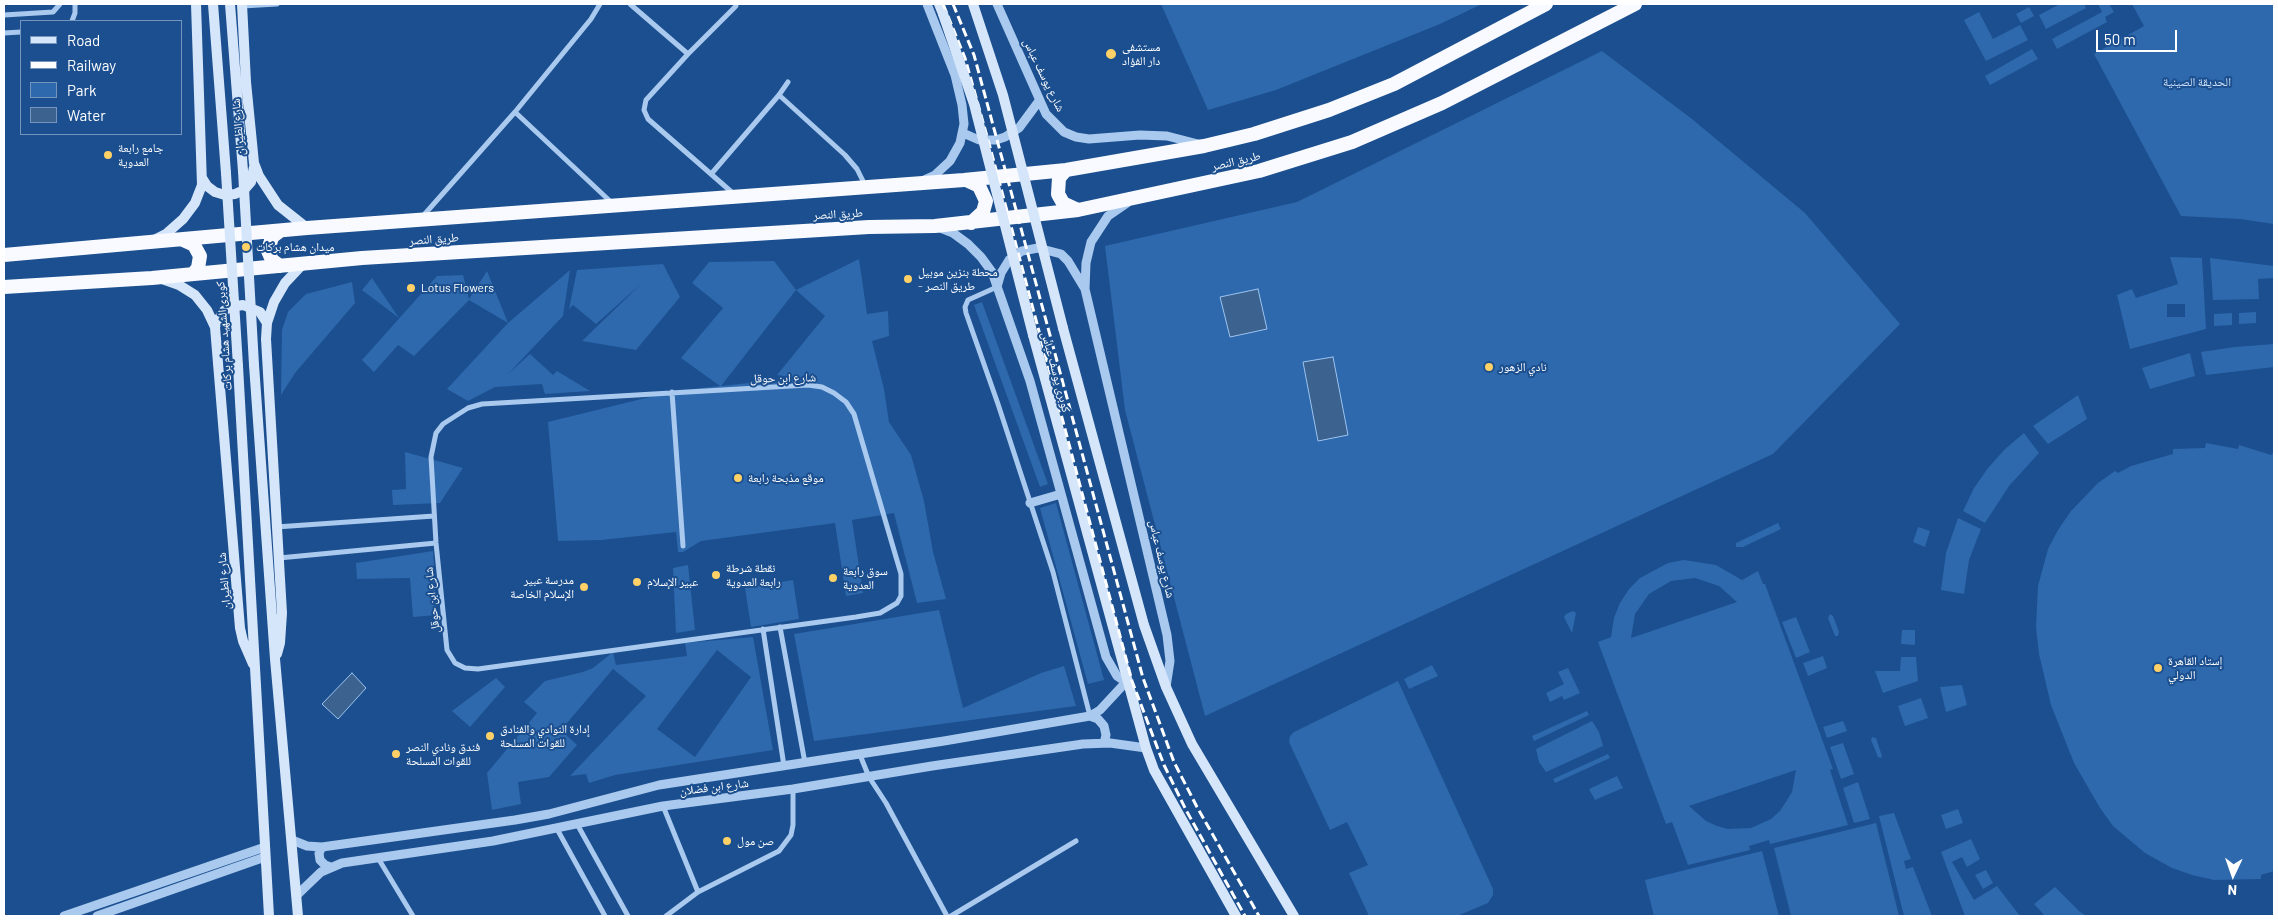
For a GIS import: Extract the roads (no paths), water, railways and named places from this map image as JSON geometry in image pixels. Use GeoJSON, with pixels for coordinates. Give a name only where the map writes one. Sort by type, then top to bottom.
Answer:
{"type":"FeatureCollection","features":[{"type":"Feature","properties":{"kind":"highway","name":"طريق النصر"},"geometry":{"type":"LineString","coordinates":[[4,255],[307,228],[866,188],[1066,170],[1204,146],[1292,123],[1362,98],[1394,84],[1546,4]]}},
{"type":"Feature","properties":{"kind":"highway","name":"طريق النصر"},"geometry":{"type":"LineString","coordinates":[[4,287],[152,278],[309,262],[869,227],[935,226],[1078,210],[1259,171],[1352,142],[1434,106],[1635,4]]}},
{"type":"Feature","properties":{"kind":"highway"},"geometry":{"type":"LineString","coordinates":[[1066,170],[1059,178],[1058,194],[1063,203],[1078,210]]}},
{"type":"Feature","properties":{"kind":"highway"},"geometry":{"type":"LineString","coordinates":[[964,180],[975,183],[985,196],[984,212],[971,223]]}},
{"type":"Feature","properties":{"kind":"highway"},"geometry":{"type":"LineString","coordinates":[[280,231],[272,237],[268,251],[272,260],[280,266]]}},
{"type":"Feature","properties":{"kind":"highway"},"geometry":{"type":"LineString","coordinates":[[183,240],[194,245],[198,250],[200,262],[193,274]]}},
{"type":"Feature","properties":{"kind":"main road"},"geometry":{"type":"LineString","coordinates":[[140,244],[166,234],[184,220],[195,202],[202,185],[196,4]]}},
{"type":"Feature","properties":{"kind":"main road","name":"كوبرى الشهيد هشام بركات"},"geometry":{"type":"LineString","coordinates":[[213,4],[226,173],[255,667]]}},
{"type":"Feature","properties":{"kind":"main road"},"geometry":{"type":"LineString","coordinates":[[230,4],[243,170],[254,365],[275,659],[298,916]]}},
{"type":"Feature","properties":{"kind":"main road","name":"كوبرى يوسف عباس"},"geometry":{"type":"LineString","coordinates":[[973,4],[1004,95],[1063,328],[1144,625],[1166,687]]}},
{"type":"Feature","properties":{"kind":"main road","name":"شارع الطيران"},"geometry":{"type":"LineString","coordinates":[[242,5],[246,82],[254,163],[259,176],[278,205],[307,228]]}},
{"type":"Feature","properties":{"kind":"main road","name":"كوبرى يوسف عباس"},"geometry":{"type":"LineString","coordinates":[[941,9],[974,104],[1033,335],[1126,682],[1146,748]]}},
{"type":"Feature","properties":{"kind":"main road"},"geometry":{"type":"LineString","coordinates":[[202,178],[207,186],[215,192],[225,195],[235,194],[244,190],[250,182],[254,173],[254,163]]}},
{"type":"Feature","properties":{"kind":"main road"},"geometry":{"type":"LineString","coordinates":[[275,659],[282,628],[266,339],[267,323],[274,302],[285,284],[300,267],[309,262]]}},
{"type":"Feature","properties":{"kind":"main road","name":"شارع الطيران"},"geometry":{"type":"LineString","coordinates":[[152,278],[170,281],[187,290],[202,302],[215,327],[240,628],[248,654],[255,667],[269,916]]}},
{"type":"Feature","properties":{"kind":"main road"},"geometry":{"type":"LineString","coordinates":[[215,327],[220,315],[224,311],[242,305],[260,312],[267,323]]}},
{"type":"Feature","properties":{"kind":"main road"},"geometry":{"type":"LineString","coordinates":[[1166,687],[1192,744],[1294,916]]}},
{"type":"Feature","properties":{"kind":"main road"},"geometry":{"type":"LineString","coordinates":[[1146,748],[1154,770],[1236,916]]}},
{"type":"Feature","properties":{"kind":"street"},"geometry":{"type":"LineString","coordinates":[[4,15],[53,12],[60,4]]}},
{"type":"Feature","properties":{"kind":"street"},"geometry":{"type":"LineString","coordinates":[[72,20],[75,4]]}},
{"type":"Feature","properties":{"kind":"street"},"geometry":{"type":"LineString","coordinates":[[242,5],[277,4]]}},
{"type":"Feature","properties":{"kind":"street"},"geometry":{"type":"LineString","coordinates":[[419,220],[515,112],[592,19],[600,4]]}},
{"type":"Feature","properties":{"kind":"street"},"geometry":{"type":"LineString","coordinates":[[630,4],[688,54]]}},
{"type":"Feature","properties":{"kind":"street"},"geometry":{"type":"LineString","coordinates":[[906,184],[926,179],[943,168],[956,153],[963,133],[964,114],[954,75],[927,4]]}},
{"type":"Feature","properties":{"kind":"street","name":"شارع يوسف عباس"},"geometry":{"type":"LineString","coordinates":[[997,4],[1039,101],[1054,124],[1076,137],[1099,139],[1154,135],[1179,138],[1204,146]]}},
{"type":"Feature","properties":{"kind":"street"},"geometry":{"type":"LineString","coordinates":[[736,6],[646,100],[644,110],[648,119],[712,173],[737,197]]}},
{"type":"Feature","properties":{"kind":"street"},"geometry":{"type":"LineString","coordinates":[[4,33],[20,32]]}},
{"type":"Feature","properties":{"kind":"street"},"geometry":{"type":"LineString","coordinates":[[712,173],[780,95],[788,82]]}},
{"type":"Feature","properties":{"kind":"street"},"geometry":{"type":"LineString","coordinates":[[780,95],[845,155],[857,169],[866,188]]}},
{"type":"Feature","properties":{"kind":"street"},"geometry":{"type":"LineString","coordinates":[[963,133],[979,140],[1005,138],[1019,128],[1039,101]]}},
{"type":"Feature","properties":{"kind":"street"},"geometry":{"type":"LineString","coordinates":[[515,112],[614,205]]}},
{"type":"Feature","properties":{"kind":"street","name":"شارع يوسف عباس"},"geometry":{"type":"LineString","coordinates":[[1134,199],[1112,213],[1096,233],[1086,263],[1085,289],[1167,635],[1170,661],[1166,687]]}},
{"type":"Feature","properties":{"kind":"street"},"geometry":{"type":"LineString","coordinates":[[935,226],[953,233],[968,244],[986,265],[997,287],[1030,380],[1106,657],[1117,676],[1126,682]]}},
{"type":"Feature","properties":{"kind":"street"},"geometry":{"type":"LineString","coordinates":[[997,287],[1001,273],[1009,260],[1022,251],[1038,248],[1061,254],[1068,260],[1085,289]]}},
{"type":"Feature","properties":{"kind":"street"},"geometry":{"type":"LineString","coordinates":[[997,287],[971,298],[965,307],[1061,600],[1090,716],[1098,719],[1104,726],[1106,735],[1104,743]]}},
{"type":"Feature","properties":{"kind":"street","name":"شارع ابن حوقل"},"geometry":{"type":"LineString","coordinates":[[815,386],[834,392],[846,402],[854,414],[901,574],[901,596],[897,604],[889,610],[880,613],[478,668],[464,668],[456,663],[447,650],[434,516],[431,457],[436,433],[443,424],[468,408],[482,404],[540,402],[672,392],[815,386]]}},
{"type":"Feature","properties":{"kind":"street"},"geometry":{"type":"LineString","coordinates":[[672,392],[683,546]]}},
{"type":"Feature","properties":{"kind":"street"},"geometry":{"type":"LineString","coordinates":[[1030,503],[1061,494]]}},
{"type":"Feature","properties":{"kind":"street"},"geometry":{"type":"LineString","coordinates":[[276,527],[434,516]]}},
{"type":"Feature","properties":{"kind":"street"},"geometry":{"type":"LineString","coordinates":[[278,558],[436,543]]}},
{"type":"Feature","properties":{"kind":"street"},"geometry":{"type":"LineString","coordinates":[[780,627],[805,763]]}},
{"type":"Feature","properties":{"kind":"street"},"geometry":{"type":"LineString","coordinates":[[763,629],[784,766]]}},
{"type":"Feature","properties":{"kind":"street","name":"شارع ابن فضلان"},"geometry":{"type":"LineString","coordinates":[[292,840],[306,846],[322,847],[515,820],[549,814],[659,786],[860,755],[1090,716],[1100,710],[1126,682]]}},
{"type":"Feature","properties":{"kind":"street","name":"شارع ابن فضلان"},"geometry":{"type":"LineString","coordinates":[[297,895],[312,879],[331,867],[352,861],[493,841],[663,806],[793,789],[1083,744],[1104,743],[1146,748]]}},
{"type":"Feature","properties":{"kind":"street"},"geometry":{"type":"LineString","coordinates":[[860,755],[869,777],[886,803],[947,916]]}},
{"type":"Feature","properties":{"kind":"street"},"geometry":{"type":"LineString","coordinates":[[666,916],[698,892],[779,851],[786,844],[793,825],[793,789]]}},
{"type":"Feature","properties":{"kind":"street"},"geometry":{"type":"LineString","coordinates":[[663,806],[698,892]]}},
{"type":"Feature","properties":{"kind":"street"},"geometry":{"type":"LineString","coordinates":[[577,824],[628,916]]}},
{"type":"Feature","properties":{"kind":"street"},"geometry":{"type":"LineString","coordinates":[[557,829],[605,916]]}},
{"type":"Feature","properties":{"kind":"street"},"geometry":{"type":"LineString","coordinates":[[951,916],[1076,841]]}},
{"type":"Feature","properties":{"kind":"street"},"geometry":{"type":"LineString","coordinates":[[322,847],[319,853],[320,860],[325,865],[331,867]]}},
{"type":"Feature","properties":{"kind":"street"},"geometry":{"type":"LineString","coordinates":[[64,916],[207,866],[265,852]]}},
{"type":"Feature","properties":{"kind":"street"},"geometry":{"type":"LineString","coordinates":[[97,916],[209,876],[265,852]]}},
{"type":"Feature","properties":{"kind":"street"},"geometry":{"type":"LineString","coordinates":[[378,857],[413,916]]}},
{"type":"Feature","properties":{"kind":"street"},"geometry":{"type":"LineString","coordinates":[[207,866],[209,876]]}},
{"type":"Feature","properties":{"kind":"water"},"geometry":{"type":"Polygon","coordinates":[[[1258,289],[1267,329],[1230,337],[1220,297],[1258,289]]]}},
{"type":"Feature","properties":{"kind":"water"},"geometry":{"type":"Polygon","coordinates":[[[1333,357],[1348,435],[1318,441],[1303,362],[1333,357]]]}},
{"type":"Feature","properties":{"kind":"water"},"geometry":{"type":"Polygon","coordinates":[[[352,673],[366,688],[338,719],[322,704],[352,673]]]}},
{"type":"Feature","properties":{"kind":"railway"},"geometry":{"type":"LineString","coordinates":[[943,4],[965,58],[990,147],[1132,681],[1164,765],[1186,810],[1245,916]]}},
{"type":"Feature","properties":{"kind":"railway"},"geometry":{"type":"LineString","coordinates":[[953,4],[974,55],[1143,678],[1174,762],[1197,807],[1259,916]]}},
{"type":"Feature","properties":{"kind":"place","name":"مستشفى دار الفؤاد"},"geometry":{"type":"Point","coordinates":[1111,54]}},
{"type":"Feature","properties":{"kind":"place","name":"جامع رابعة العدوية"},"geometry":{"type":"Point","coordinates":[108,155]}},
{"type":"Feature","properties":{"kind":"place","name":"ميدان هشام بركات"},"geometry":{"type":"Point","coordinates":[246,247]}},
{"type":"Feature","properties":{"kind":"place","name":"محطة بنزين موبيل - طريق النصر"},"geometry":{"type":"Point","coordinates":[908,279]}},
{"type":"Feature","properties":{"kind":"place","name":"Lotus Flowers"},"geometry":{"type":"Point","coordinates":[411,288]}},
{"type":"Feature","properties":{"kind":"place","name":"نادي الزهور"},"geometry":{"type":"Point","coordinates":[1489,367]}},
{"type":"Feature","properties":{"kind":"place","name":"موقع مذبحة رابعة"},"geometry":{"type":"Point","coordinates":[738,478]}},
{"type":"Feature","properties":{"kind":"place","name":"نقطة شرطة رابعة العدوية"},"geometry":{"type":"Point","coordinates":[716,575]}},
{"type":"Feature","properties":{"kind":"place","name":"سوق رابعة العدوية"},"geometry":{"type":"Point","coordinates":[833,578]}},
{"type":"Feature","properties":{"kind":"place","name":"عبير الإسلام"},"geometry":{"type":"Point","coordinates":[637,582]}},
{"type":"Feature","properties":{"kind":"place","name":"مدرسة عبير الإسلام الخاصة"},"geometry":{"type":"Point","coordinates":[584,587]}},
{"type":"Feature","properties":{"kind":"place","name":"إستاد القاهرة الدولي"},"geometry":{"type":"Point","coordinates":[2158,668]}},
{"type":"Feature","properties":{"kind":"place","name":"إدارة النوادي والفنادق للقوات المسلحة"},"geometry":{"type":"Point","coordinates":[490,736]}},
{"type":"Feature","properties":{"kind":"place","name":"فندق ونادي النصر للقوات المسلحة"},"geometry":{"type":"Point","coordinates":[396,754]}},
{"type":"Feature","properties":{"kind":"place","name":"صن مول"},"geometry":{"type":"Point","coordinates":[727,841]}},
{"type":"Feature","properties":{"kind":"park label","name":"الحديقة الصينية"},"geometry":{"type":"Point","coordinates":[2197,82]}}]}
